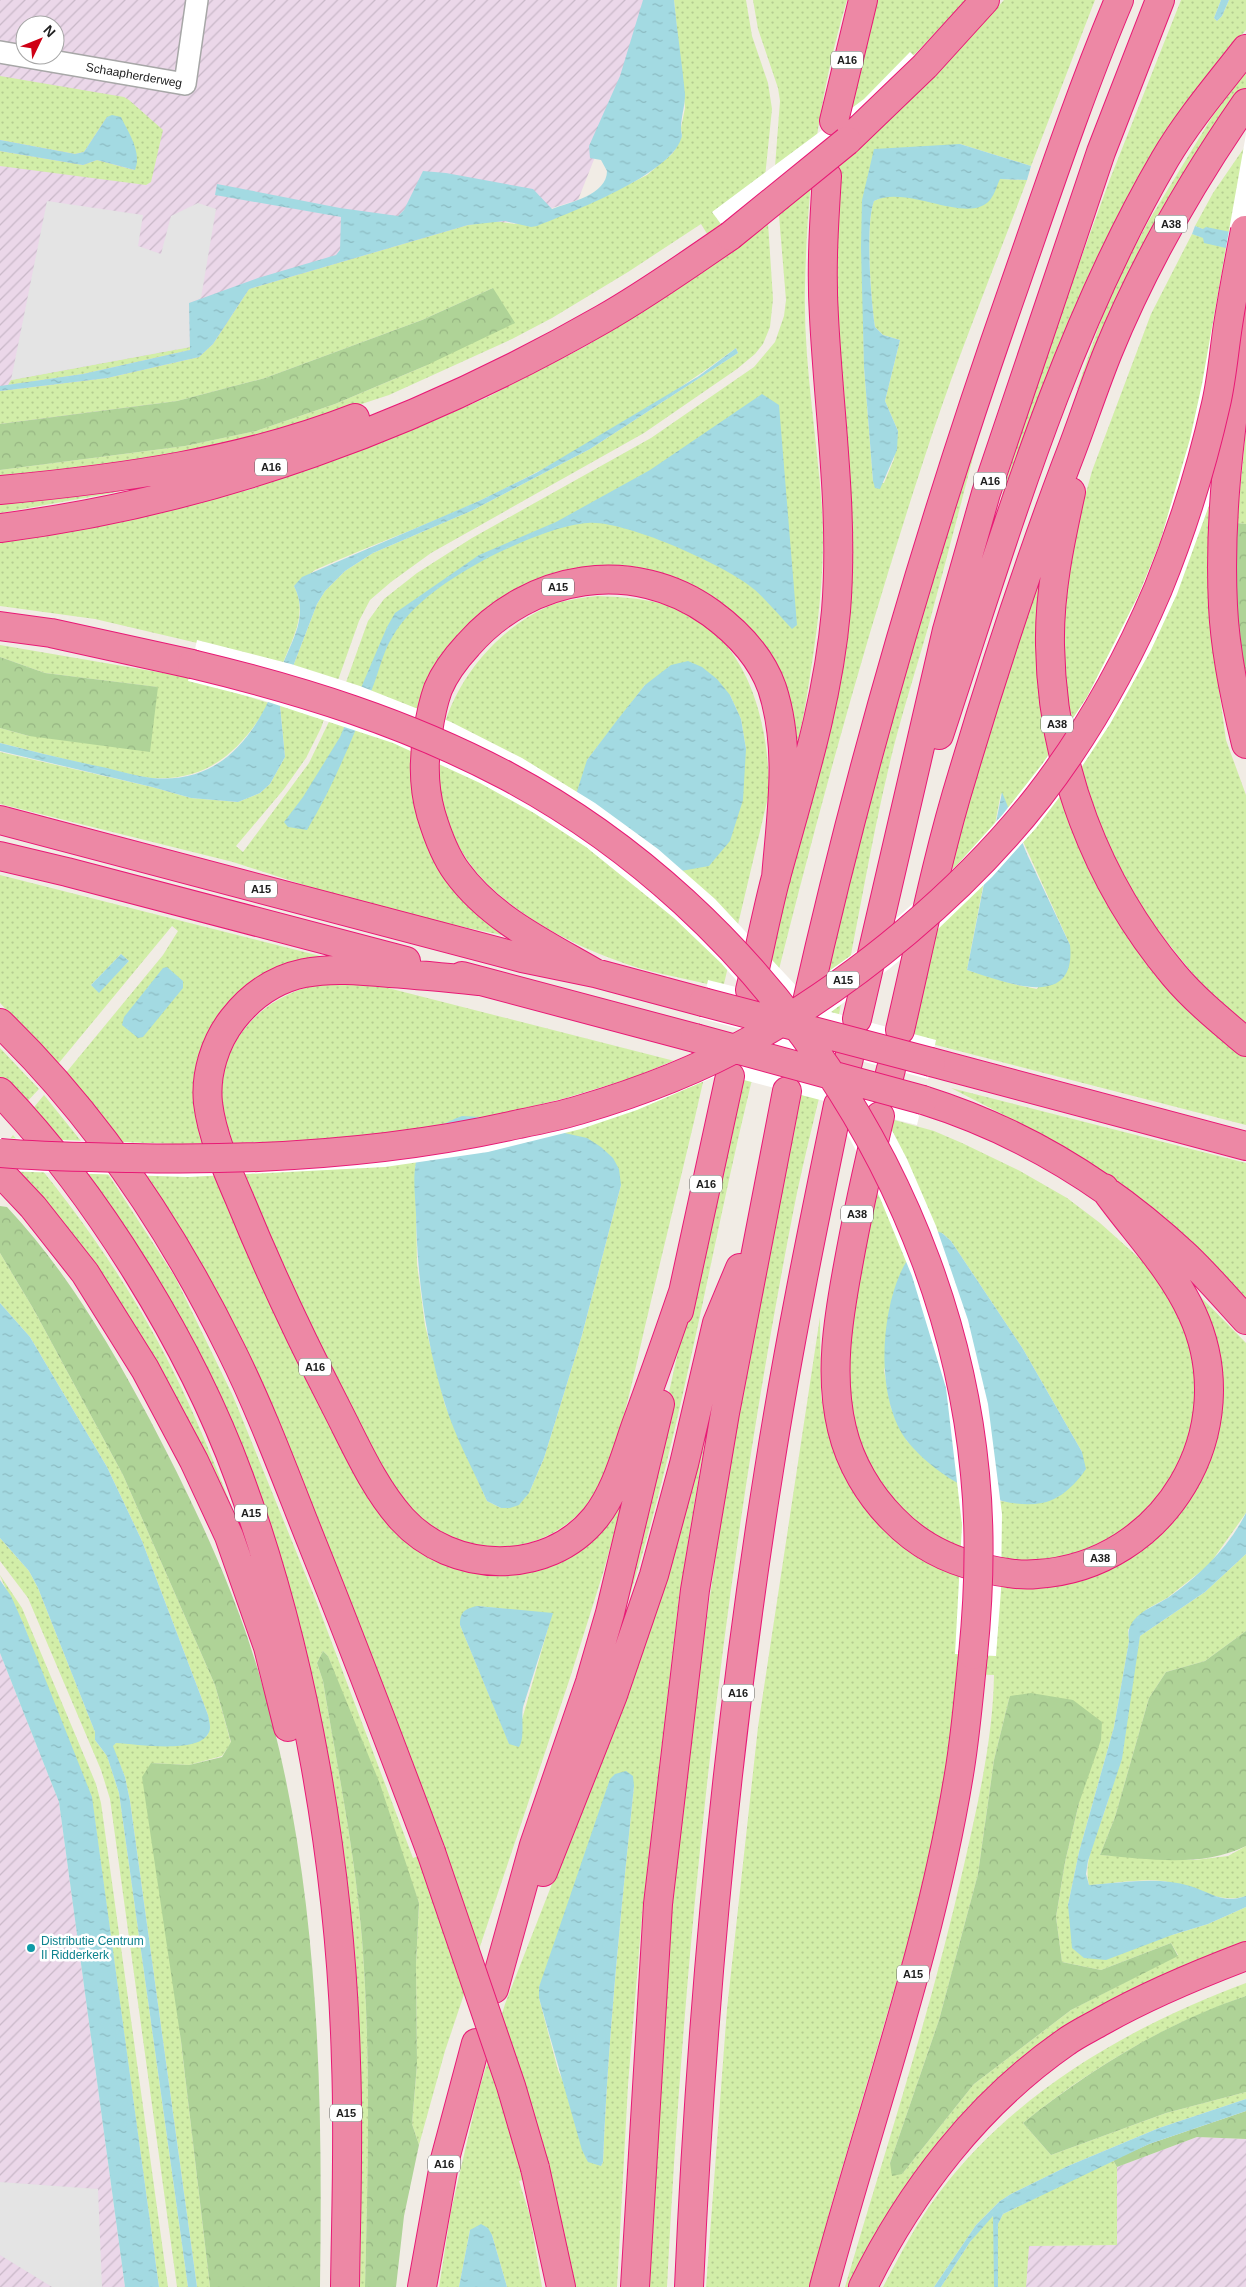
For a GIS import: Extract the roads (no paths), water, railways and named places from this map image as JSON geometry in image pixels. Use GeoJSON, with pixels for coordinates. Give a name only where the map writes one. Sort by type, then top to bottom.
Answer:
{"type":"FeatureCollection","features":[{"type":"Feature","properties":{"kind":"highway","name":"A16"},"geometry":{"type":"LineString","coordinates":[[834,121],[863,0]]}},
{"type":"Feature","properties":{"kind":"highway","name":"A16"},"geometry":{"type":"LineString","coordinates":[[0,528],[122,508],[283,463],[367,433],[453,397],[527,361],[605,318],[730,236],[847,141],[925,66],[985,0]]}},
{"type":"Feature","properties":{"kind":"highway"},"geometry":{"type":"LineString","coordinates":[[806,1006],[826,918],[870,748],[949,478],[1046,196],[1118,0]]}},
{"type":"Feature","properties":{"kind":"highway","name":"A16"},"geometry":{"type":"LineString","coordinates":[[848,1052],[946,630],[986,493],[1101,152],[1160,0]]}},
{"type":"Feature","properties":{"kind":"highway","name":"A16"},"geometry":{"type":"LineString","coordinates":[[885,895],[1016,504],[1054,398],[1096,297],[1129,224],[1166,158],[1196,112],[1246,49]]}},
{"type":"Feature","properties":{"kind":"highway","name":"A38"},"geometry":{"type":"LineString","coordinates":[[900,1030],[934,879],[962,774],[1018,596],[1108,352],[1164,237],[1202,169],[1246,104]]}},
{"type":"Feature","properties":{"kind":"highway"},"geometry":{"type":"LineString","coordinates":[[750,990],[776,878],[815,737],[828,677],[836,612],[840,550],[822,264],[827,176]]}},
{"type":"Feature","properties":{"kind":"highway","name":"A15"},"geometry":{"type":"LineString","coordinates":[[0,1166],[284,1156],[375,1149],[466,1136],[578,1111],[698,1066],[751,1040],[834,987],[908,929],[959,884],[999,841],[1039,795],[1110,686],[1135,640],[1158,587],[1188,503],[1216,402],[1246,230]]}},
{"type":"Feature","properties":{"kind":"highway"},"geometry":{"type":"LineString","coordinates":[[1246,315],[1223,499],[1223,607],[1233,689],[1246,744]]}},
{"type":"Feature","properties":{"kind":"highway","name":"A38"},"geometry":{"type":"LineString","coordinates":[[1108,352],[1071,490],[1058,549],[1050,644],[1059,736],[1074,800],[1093,847],[1139,930],[1175,976],[1212,1014],[1246,1042]]}},
{"type":"Feature","properties":{"kind":"highway","name":"A16"},"geometry":{"type":"LineString","coordinates":[[0,490],[72,484],[156,471],[256,449],[349,420],[442,385],[527,361]]}},
{"type":"Feature","properties":{"kind":"highway","name":"A15"},"geometry":{"type":"LineString","coordinates":[[595,973],[512,924],[484,902],[456,872],[436,833],[425,795],[423,760],[431,713],[438,688],[454,661],[478,632],[504,611],[531,596],[567,584],[598,579],[635,581],[672,590],[701,606],[730,627],[755,655],[771,685],[781,719],[784,760],[776,878]]}},
{"type":"Feature","properties":{"kind":"highway","name":"A15"},"geometry":{"type":"LineString","coordinates":[[0,626],[51,633],[192,664],[314,696],[390,722],[457,751],[510,778],[561,808],[660,881],[700,918],[772,995],[813,1048],[842,1093],[886,1171],[925,1259],[959,1375],[975,1472],[978,1540],[973,1655],[960,1769],[943,1850],[903,2014],[824,2287]]}},
{"type":"Feature","properties":{"kind":"highway","name":"A15"},"geometry":{"type":"LineString","coordinates":[[0,820],[522,958],[595,973],[703,1002],[848,1052]]}},
{"type":"Feature","properties":{"kind":"highway"},"geometry":{"type":"LineString","coordinates":[[0,856],[68,872],[695,1038],[848,1052],[931,1062],[1246,1146]]}},
{"type":"Feature","properties":{"kind":"highway","name":"A16"},"geometry":{"type":"LineString","coordinates":[[479,981],[336,968],[312,971],[290,977],[260,993],[231,1021],[216,1049],[209,1075],[208,1101],[210,1116],[255,1238],[308,1354],[353,1440],[394,1510],[411,1528],[434,1544],[475,1559],[515,1561],[551,1551],[572,1539],[596,1517],[616,1482],[683,1292]]}},
{"type":"Feature","properties":{"kind":"highway"},"geometry":{"type":"LineString","coordinates":[[0,1023],[33,1056],[101,1137],[173,1241],[232,1352],[263,1421],[376,1704],[430,1852],[511,2086],[535,2168],[561,2287]]}},
{"type":"Feature","properties":{"kind":"highway","name":"A38"},"geometry":{"type":"LineString","coordinates":[[848,1052],[923,1100],[978,1120],[1033,1146],[1104,1188],[1136,1212],[1188,1258],[1246,1320]]}},
{"type":"Feature","properties":{"kind":"highway","name":"A16"},"geometry":{"type":"LineString","coordinates":[[730,1076],[633,1522],[610,1613],[590,1682],[534,1845],[496,1980],[551,1853],[616,1686],[654,1575],[684,1464],[716,1323],[760,1223]]}},
{"type":"Feature","properties":{"kind":"highway","name":"A16"},"geometry":{"type":"LineString","coordinates":[[635,2287],[658,1904],[695,1590],[724,1412],[787,1092]]}},
{"type":"Feature","properties":{"kind":"highway","name":"A15"},"geometry":{"type":"LineString","coordinates":[[2,1094],[39,1136],[86,1198],[138,1276],[170,1330],[207,1403],[239,1476],[268,1565],[291,1651],[313,1759],[339,1939],[346,2062],[345,2287]]}},
{"type":"Feature","properties":{"kind":"highway","name":"A16"},"geometry":{"type":"LineString","coordinates":[[689,2287],[696,2136],[708,1977],[744,1640],[769,1470],[797,1305],[838,1105]]}},
{"type":"Feature","properties":{"kind":"highway","name":"A38"},"geometry":{"type":"LineString","coordinates":[[880,1116],[859,1207],[840,1314],[835,1358],[836,1400],[842,1431],[854,1466],[879,1505],[903,1529],[927,1548],[958,1563],[1004,1573],[1037,1574],[1072,1568],[1111,1553],[1141,1534],[1171,1503],[1193,1469],[1206,1433],[1209,1393],[1205,1353],[1192,1314],[1174,1281],[1104,1188]]}},
{"type":"Feature","properties":{"kind":"highway","name":"A15"},"geometry":{"type":"LineString","coordinates":[[0,1166],[85,1273],[145,1369],[194,1461],[229,1536],[268,1647],[296,1756],[315,1868],[339,1939]]}},
{"type":"Feature","properties":{"kind":"highway"},"geometry":{"type":"LineString","coordinates":[[863,2287],[879,2253],[929,2175],[956,2142],[995,2102],[1036,2066],[1066,2041],[1135,2002],[1245,1956]]}},
{"type":"Feature","properties":{"kind":"highway","name":"A16"},"geometry":{"type":"LineString","coordinates":[[422,2287],[444,2159],[476,2043]]}},
{"type":"Feature","properties":{"kind":"street","name":"Schaapherderweg"},"geometry":{"type":"LineString","coordinates":[[0,52],[185,84],[197,0]]}},
{"type":"Feature","properties":{"kind":"water"},"geometry":{"type":"Polygon","coordinates":[[[643,0],[674,0],[685,94],[681,139],[673,152],[658,166],[639,179],[595,202],[537,226],[531,227],[505,221],[468,225],[249,289],[213,344],[199,357],[107,378],[0,391],[0,386],[83,374],[190,350],[189,303],[258,278],[336,255],[340,250],[341,217],[215,195],[217,184],[340,208],[398,216],[404,210],[423,171],[446,173],[533,189],[552,209],[594,192],[601,186],[607,171],[601,160],[590,158],[589,146],[620,76],[643,0]]]}},
{"type":"Feature","properties":{"kind":"water"},"geometry":{"type":"Polygon","coordinates":[[[1221,0],[1229,0],[1222,16],[1217,21],[1214,18],[1221,0]]]}},
{"type":"Feature","properties":{"kind":"water"},"geometry":{"type":"Polygon","coordinates":[[[112,115],[121,117],[134,143],[137,157],[135,170],[97,160],[83,165],[0,151],[0,140],[75,154],[84,152],[107,117],[112,115]]]}},
{"type":"Feature","properties":{"kind":"water"},"geometry":{"type":"Polygon","coordinates":[[[960,144],[1031,166],[1027,180],[1000,179],[992,198],[980,207],[967,209],[903,197],[888,197],[874,201],[871,212],[869,244],[875,327],[883,335],[900,340],[885,401],[898,431],[897,450],[880,489],[875,488],[864,367],[861,247],[862,200],[874,149],[960,144]]]}},
{"type":"Feature","properties":{"kind":"water"},"geometry":{"type":"Polygon","coordinates":[[[1195,226],[1203,229],[1206,227],[1246,235],[1226,248],[1204,243],[1203,238],[1192,234],[1195,226]]]}},
{"type":"Feature","properties":{"kind":"water"},"geometry":{"type":"Polygon","coordinates":[[[736,348],[738,353],[590,449],[471,511],[373,553],[345,571],[325,591],[317,604],[287,682],[280,706],[285,757],[270,784],[260,793],[238,802],[191,798],[0,751],[0,743],[152,778],[177,778],[199,773],[218,763],[235,750],[249,733],[262,714],[272,694],[297,630],[300,609],[294,586],[302,577],[479,501],[536,473],[699,376],[736,348]]]}},
{"type":"Feature","properties":{"kind":"water"},"geometry":{"type":"Polygon","coordinates":[[[762,394],[779,405],[797,625],[792,629],[755,590],[722,569],[675,546],[626,529],[605,524],[588,523],[561,528],[530,539],[500,552],[464,572],[430,595],[409,614],[386,648],[350,743],[317,813],[307,830],[288,827],[284,822],[303,797],[340,737],[387,627],[395,613],[479,555],[556,522],[650,470],[762,394]]]}},
{"type":"Feature","properties":{"kind":"water"},"geometry":{"type":"Polygon","coordinates":[[[688,661],[702,667],[717,679],[730,695],[741,719],[746,749],[743,800],[730,841],[709,866],[681,871],[571,810],[587,760],[618,719],[645,685],[671,665],[688,661]]]}},
{"type":"Feature","properties":{"kind":"water"},"geometry":{"type":"Polygon","coordinates":[[[1002,792],[1027,854],[1070,945],[1069,966],[1062,979],[1050,986],[1017,985],[967,970],[1002,792]]]}},
{"type":"Feature","properties":{"kind":"water"},"geometry":{"type":"Polygon","coordinates":[[[121,954],[129,961],[99,993],[91,985],[121,954]]]}},
{"type":"Feature","properties":{"kind":"water"},"geometry":{"type":"Polygon","coordinates":[[[167,967],[183,981],[183,988],[143,1037],[138,1038],[122,1025],[124,1017],[163,968],[167,967]]]}},
{"type":"Feature","properties":{"kind":"water"},"geometry":{"type":"Polygon","coordinates":[[[462,1116],[497,1118],[587,1138],[613,1158],[619,1169],[621,1185],[582,1335],[544,1458],[529,1493],[519,1505],[510,1508],[501,1508],[487,1501],[454,1429],[438,1381],[428,1334],[418,1262],[415,1171],[418,1155],[424,1141],[433,1131],[462,1116]]]}},
{"type":"Feature","properties":{"kind":"water"},"geometry":{"type":"Polygon","coordinates":[[[936,1231],[942,1233],[951,1241],[1023,1349],[1082,1452],[1086,1469],[1072,1486],[1055,1499],[1042,1503],[1006,1502],[968,1489],[934,1467],[920,1455],[908,1442],[898,1425],[890,1405],[886,1383],[884,1360],[888,1314],[893,1292],[906,1262],[920,1245],[936,1231]]]}},
{"type":"Feature","properties":{"kind":"water"},"geometry":{"type":"Polygon","coordinates":[[[0,1303],[30,1337],[107,1467],[142,1541],[208,1715],[210,1730],[208,1734],[202,1740],[192,1744],[151,1746],[116,1743],[113,1746],[125,1777],[130,1801],[197,2287],[188,2287],[119,1793],[107,1756],[95,1740],[95,1732],[38,1588],[29,1571],[0,1538],[0,1303]]]}},
{"type":"Feature","properties":{"kind":"water"},"geometry":{"type":"Polygon","coordinates":[[[1246,1513],[1246,1554],[1205,1592],[1140,1636],[1122,1759],[1088,1861],[1086,1874],[1089,1885],[1165,1881],[1190,1886],[1217,1897],[1230,1899],[1246,1896],[1246,1907],[1208,1924],[1172,1935],[1106,1960],[1084,1958],[1072,1948],[1068,1905],[1079,1852],[1114,1727],[1130,1628],[1134,1620],[1142,1613],[1169,1597],[1203,1570],[1222,1549],[1246,1513]]]}},
{"type":"Feature","properties":{"kind":"water"},"geometry":{"type":"Polygon","coordinates":[[[0,1580],[11,1596],[23,1623],[92,1797],[159,2287],[125,2287],[59,1802],[0,1653],[0,1580]]]}},
{"type":"Feature","properties":{"kind":"water"},"geometry":{"type":"Polygon","coordinates":[[[477,1606],[553,1613],[523,1707],[522,1739],[519,1747],[509,1744],[460,1625],[464,1611],[477,1606]]]}},
{"type":"Feature","properties":{"kind":"water"},"geometry":{"type":"Polygon","coordinates":[[[626,1771],[633,1776],[634,1786],[624,1880],[608,2068],[603,2162],[601,2166],[588,2162],[582,2150],[539,1998],[539,1987],[610,1779],[615,1774],[626,1771]]]}},
{"type":"Feature","properties":{"kind":"water"},"geometry":{"type":"Polygon","coordinates":[[[1246,2099],[1246,2111],[1149,2144],[1003,2214],[998,2224],[998,2287],[994,2287],[993,2216],[970,2242],[941,2287],[934,2287],[976,2225],[1000,2201],[1011,2194],[1068,2166],[1159,2128],[1246,2099]]]}},
{"type":"Feature","properties":{"kind":"water"},"geometry":{"type":"Polygon","coordinates":[[[481,2224],[488,2228],[492,2235],[507,2287],[459,2287],[470,2230],[481,2224]]]}},
{"type":"Feature","properties":{"kind":"place","name":"Distributie Centrum II Ridderkerk"},"geometry":{"type":"Point","coordinates":[31,1948]}}]}
